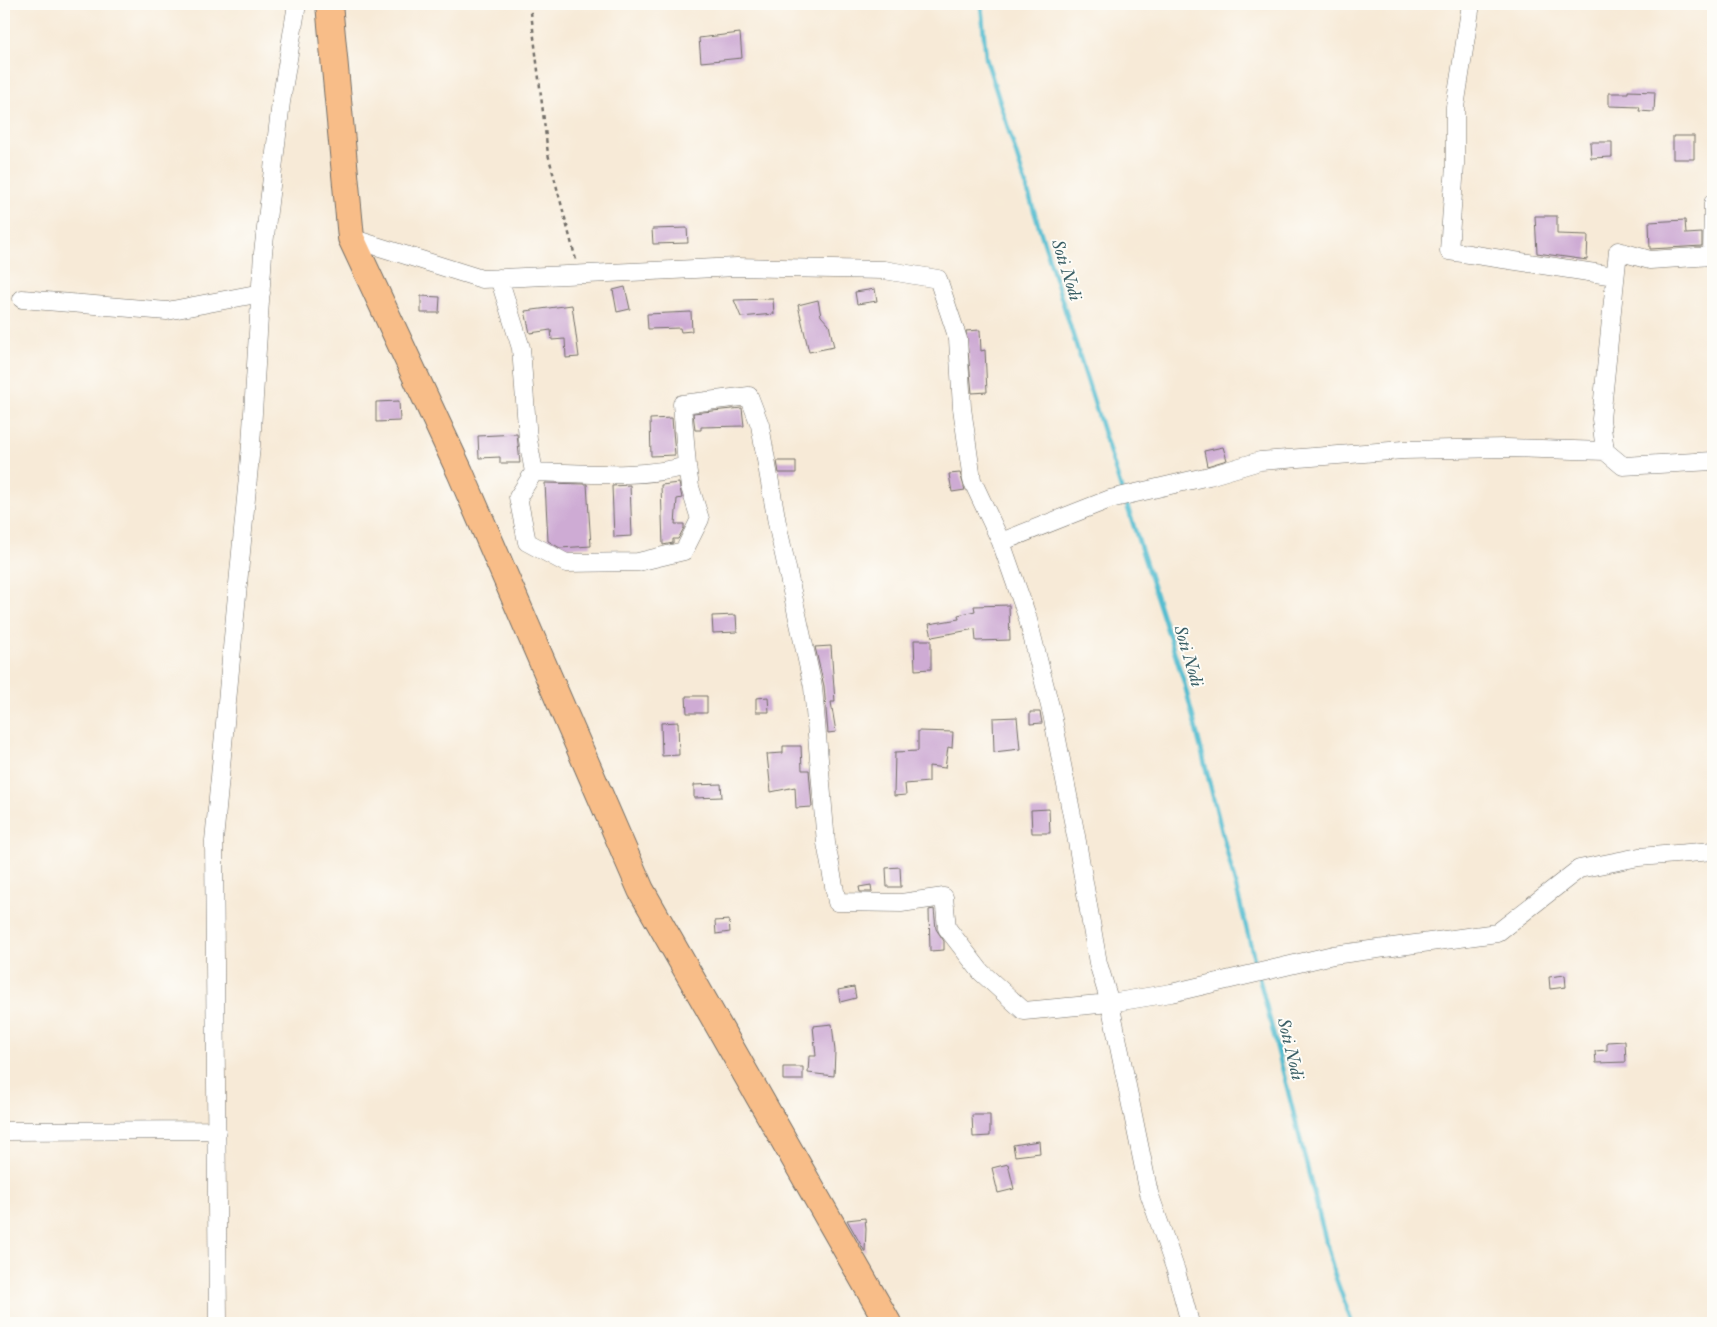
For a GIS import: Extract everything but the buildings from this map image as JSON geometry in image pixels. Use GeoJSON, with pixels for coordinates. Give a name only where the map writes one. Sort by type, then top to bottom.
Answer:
{"type":"FeatureCollection","features":[{"type":"Feature","properties":{"kind":"highway"},"geometry":{"type":"LineString","coordinates":[[329,4],[351,238],[460,472],[641,890],[888,1323]]}},
{"type":"Feature","properties":{"kind":"street"},"geometry":{"type":"LineString","coordinates":[[218,1323],[214,841],[251,445],[263,252],[281,102],[297,4]]}},
{"type":"Feature","properties":{"kind":"street"},"geometry":{"type":"LineString","coordinates":[[1471,4],[1455,108],[1455,165],[1449,251],[1615,276]]}},
{"type":"Feature","properties":{"kind":"street"},"geometry":{"type":"LineString","coordinates":[[1604,452],[1601,419],[1618,251],[1650,260],[1712,256],[1713,203]]}},
{"type":"Feature","properties":{"kind":"street"},"geometry":{"type":"LineString","coordinates":[[351,238],[482,280],[580,273],[737,267],[884,270],[938,280],[958,339],[962,408],[972,480],[1001,542],[1027,616],[1052,714],[1098,963],[1110,1003],[1149,1193],[1176,1272],[1190,1323]]}},
{"type":"Feature","properties":{"kind":"street"},"geometry":{"type":"LineString","coordinates":[[499,278],[521,348],[528,440],[534,472],[518,497],[527,542],[566,563],[638,562],[684,551],[700,519],[690,487],[682,404],[749,396],[760,424],[777,523],[813,687],[826,843],[837,902],[901,903],[944,897],[947,928],[981,972],[1024,1011],[1110,1003],[1171,993],[1333,955],[1497,933],[1578,869],[1639,856],[1713,851]]}},
{"type":"Feature","properties":{"kind":"street"},"geometry":{"type":"LineString","coordinates":[[22,299],[167,311],[261,293]]}},
{"type":"Feature","properties":{"kind":"street"},"geometry":{"type":"LineString","coordinates":[[1001,542],[1110,499],[1209,476],[1260,461],[1403,450],[1506,448],[1604,452],[1623,466],[1713,461]]}},
{"type":"Feature","properties":{"kind":"street"},"geometry":{"type":"LineString","coordinates":[[534,472],[613,473],[671,471],[687,466]]}},
{"type":"Feature","properties":{"kind":"street"},"geometry":{"type":"LineString","coordinates":[[4,1131],[217,1130]]}},
{"type":"Feature","properties":{"kind":"path"},"geometry":{"type":"LineString","coordinates":[[530,4],[548,154],[580,273]]}},
{"type":"Feature","properties":{"kind":"waterway","name":"Soti Nodi"},"geometry":{"type":"LineString","coordinates":[[981,4],[986,58],[1122,491]]}},
{"type":"Feature","properties":{"kind":"waterway","name":"Soti Nodi"},"geometry":{"type":"LineString","coordinates":[[1125,499],[1184,682],[1257,970]]}},
{"type":"Feature","properties":{"kind":"waterway","name":"Soti Nodi"},"geometry":{"type":"LineString","coordinates":[[1259,977],[1334,1273],[1352,1323]]}}]}
